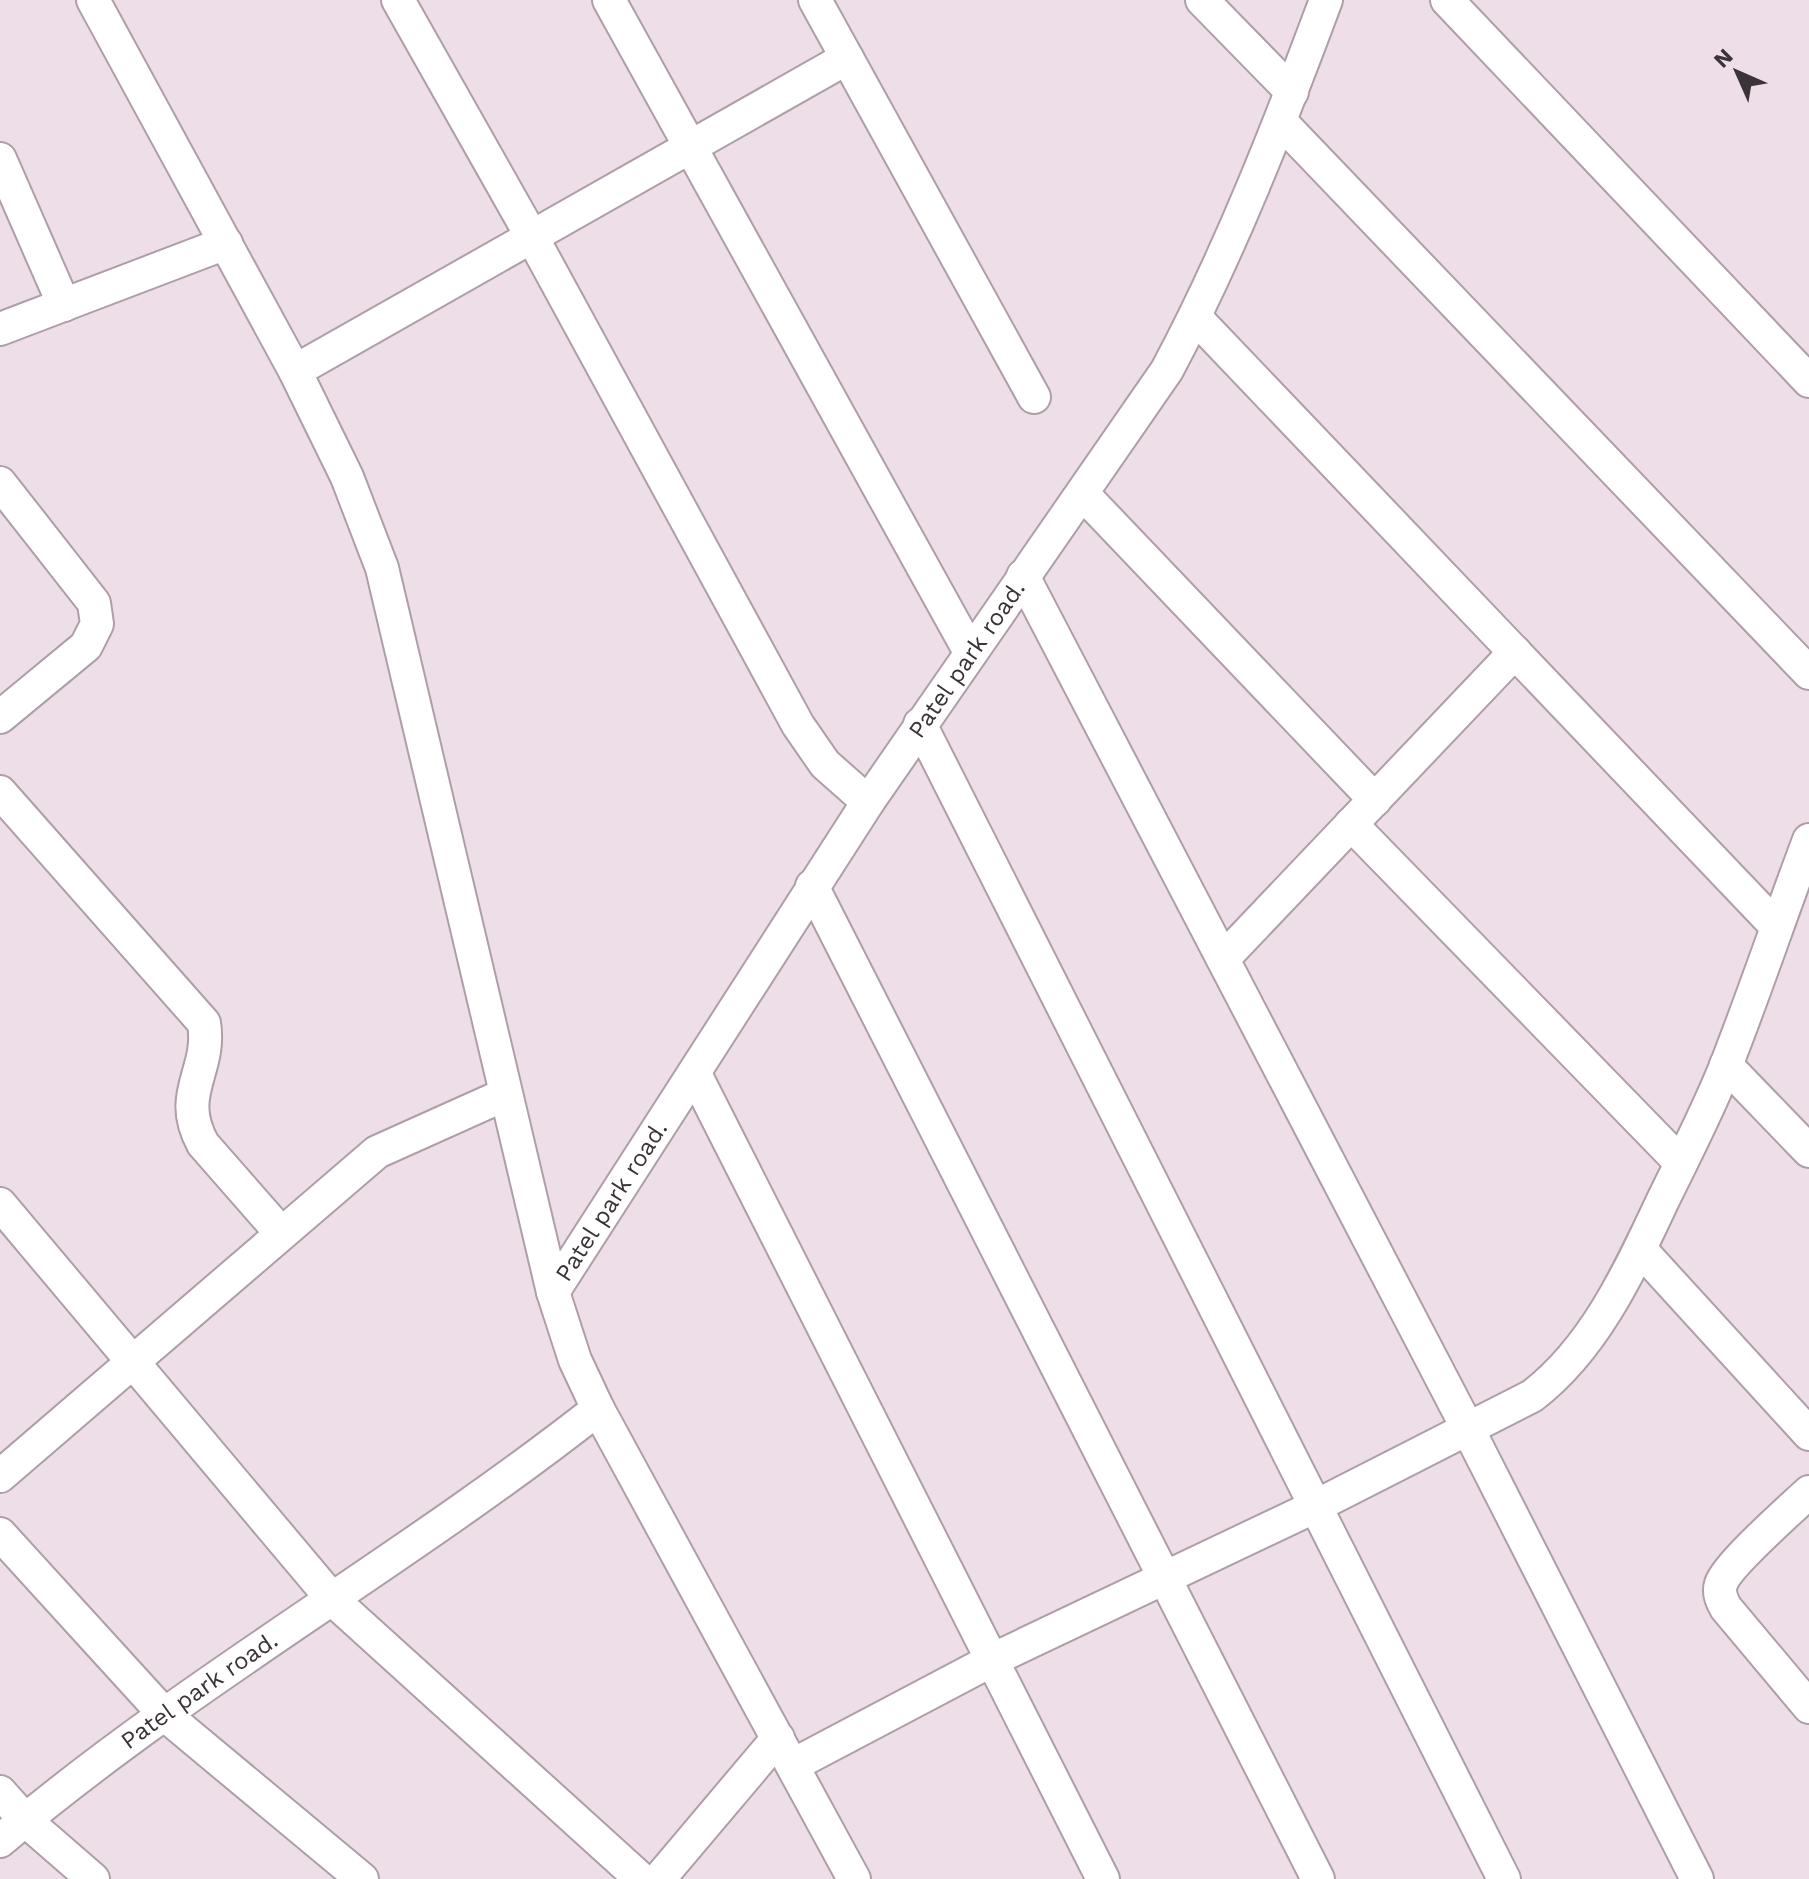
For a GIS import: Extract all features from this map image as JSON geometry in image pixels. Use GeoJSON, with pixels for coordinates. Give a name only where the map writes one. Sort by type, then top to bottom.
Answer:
{"type":"FeatureCollection","features":[{"type":"Feature","properties":{"kind":"street"},"geometry":{"type":"LineString","coordinates":[[93,0],[295,371],[347,477],[382,568],[504,1095],[553,1292],[575,1360],[598,1409],[854,1879]]}},
{"type":"Feature","properties":{"kind":"street"},"geometry":{"type":"LineString","coordinates":[[398,0],[532,237],[804,735],[825,764],[868,802]]}},
{"type":"Feature","properties":{"kind":"street"},"geometry":{"type":"LineString","coordinates":[[609,0],[970,652]]}},
{"type":"Feature","properties":{"kind":"street"},"geometry":{"type":"LineString","coordinates":[[815,0],[1034,397]]}},
{"type":"Feature","properties":{"kind":"street"},"geometry":{"type":"LineString","coordinates":[[1202,0],[1292,92]]}},
{"type":"Feature","properties":{"kind":"street","name":"Patel park road."},"geometry":{"type":"LineString","coordinates":[[553,1292],[695,1074],[812,886],[920,724],[1167,370],[1195,317],[1281,122],[1326,0]]}},
{"type":"Feature","properties":{"kind":"street"},"geometry":{"type":"LineString","coordinates":[[1447,0],[1809,381]]}},
{"type":"Feature","properties":{"kind":"street"},"geometry":{"type":"LineString","coordinates":[[295,371],[847,58]]}},
{"type":"Feature","properties":{"kind":"street"},"geometry":{"type":"LineString","coordinates":[[1281,122],[1809,673]]}},
{"type":"Feature","properties":{"kind":"street"},"geometry":{"type":"LineString","coordinates":[[0,159],[64,305]]}},
{"type":"Feature","properties":{"kind":"street"},"geometry":{"type":"LineString","coordinates":[[0,329],[226,243]]}},
{"type":"Feature","properties":{"kind":"street"},"geometry":{"type":"LineString","coordinates":[[1195,317],[1776,926]]}},
{"type":"Feature","properties":{"kind":"street"},"geometry":{"type":"LineString","coordinates":[[0,483],[94,603],[97,624],[86,646],[0,717]]}},
{"type":"Feature","properties":{"kind":"street"},"geometry":{"type":"LineString","coordinates":[[1083,494],[1375,800]]}},
{"type":"Feature","properties":{"kind":"street"},"geometry":{"type":"LineString","coordinates":[[1023,576],[1468,1429],[1697,1879]]}},
{"type":"Feature","properties":{"kind":"street"},"geometry":{"type":"LineString","coordinates":[[1223,959],[1515,652]]}},
{"type":"Feature","properties":{"kind":"street"},"geometry":{"type":"LineString","coordinates":[[920,724],[1504,1879]]}},
{"type":"Feature","properties":{"kind":"street"},"geometry":{"type":"LineString","coordinates":[[0,792],[204,1023],[207,1039],[190,1111],[195,1129],[203,1144],[281,1233]]}},
{"type":"Feature","properties":{"kind":"street"},"geometry":{"type":"LineString","coordinates":[[1351,824],[1681,1163]]}},
{"type":"Feature","properties":{"kind":"street"},"geometry":{"type":"LineString","coordinates":[[659,1879],[786,1751],[994,1659],[1316,1506],[1532,1396],[1553,1380],[1598,1322],[1640,1249],[1681,1163],[1726,1065],[1809,840]]}},
{"type":"Feature","properties":{"kind":"street"},"geometry":{"type":"LineString","coordinates":[[812,886],[1318,1879]]}},
{"type":"Feature","properties":{"kind":"street"},"geometry":{"type":"LineString","coordinates":[[1726,1065],[1809,1151]]}},
{"type":"Feature","properties":{"kind":"street"},"geometry":{"type":"LineString","coordinates":[[695,1074],[1103,1879]]}},
{"type":"Feature","properties":{"kind":"street"},"geometry":{"type":"LineString","coordinates":[[0,1476],[377,1152],[504,1095]]}},
{"type":"Feature","properties":{"kind":"street"},"geometry":{"type":"LineString","coordinates":[[0,1204],[333,1600],[641,1879]]}},
{"type":"Feature","properties":{"kind":"street"},"geometry":{"type":"LineString","coordinates":[[1640,1249],[1809,1434]]}},
{"type":"Feature","properties":{"kind":"street","name":"Patel park road."},"geometry":{"type":"LineString","coordinates":[[0,1841],[165,1715],[523,1468],[598,1409]]}},
{"type":"Feature","properties":{"kind":"street"},"geometry":{"type":"LineString","coordinates":[[1809,1492],[1733,1567],[1721,1583],[1720,1596],[1726,1608],[1809,1707]]}},
{"type":"Feature","properties":{"kind":"street"},"geometry":{"type":"LineString","coordinates":[[0,1534],[165,1715],[362,1879]]}},
{"type":"Feature","properties":{"kind":"street"},"geometry":{"type":"LineString","coordinates":[[0,1792],[25,1820],[93,1879]]}}]}
